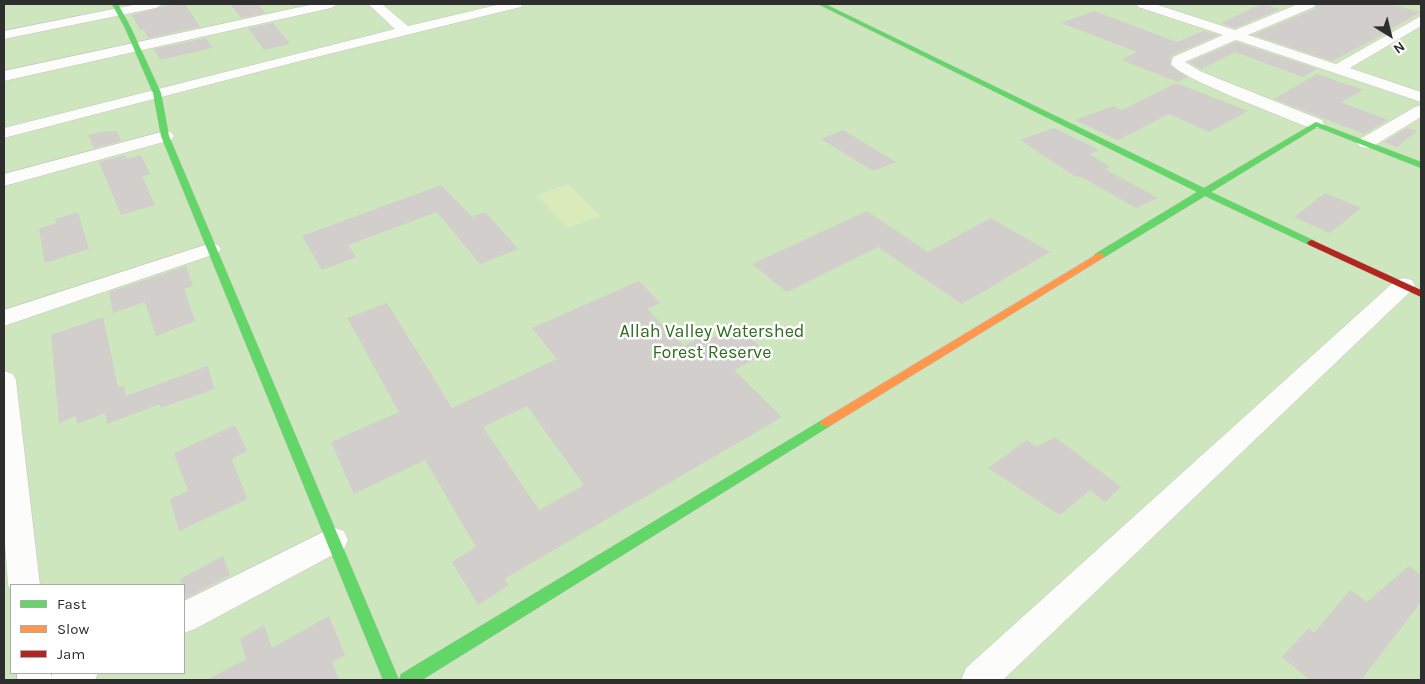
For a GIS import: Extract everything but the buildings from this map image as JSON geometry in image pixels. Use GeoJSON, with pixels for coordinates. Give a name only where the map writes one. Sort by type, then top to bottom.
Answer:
{"type":"FeatureCollection","features":[{"type":"Feature","properties":{"kind":"street"},"geometry":{"type":"LineString","coordinates":[[4,35],[117,8],[156,4]]}},
{"type":"Feature","properties":{"kind":"street"},"geometry":{"type":"LineString","coordinates":[[4,76],[331,4]]}},
{"type":"Feature","properties":{"kind":"street"},"geometry":{"type":"LineString","coordinates":[[374,4],[405,31]]}},
{"type":"Feature","properties":{"kind":"street"},"geometry":{"type":"LineString","coordinates":[[821,4],[1202,191],[1413,289],[978,680]]}},
{"type":"Feature","properties":{"kind":"street"},"geometry":{"type":"LineString","coordinates":[[1143,4],[1421,97]]}},
{"type":"Feature","properties":{"kind":"street"},"geometry":{"type":"LineString","coordinates":[[1309,4],[1183,57],[1178,60],[1178,64],[1197,75],[1421,165]]}},
{"type":"Feature","properties":{"kind":"street"},"geometry":{"type":"LineString","coordinates":[[4,133],[509,5]]}},
{"type":"Feature","properties":{"kind":"street"},"geometry":{"type":"LineString","coordinates":[[117,8],[157,94],[165,136],[391,680]]}},
{"type":"Feature","properties":{"kind":"street"},"geometry":{"type":"LineString","coordinates":[[1338,69],[1421,20]]}},
{"type":"Feature","properties":{"kind":"street"},"geometry":{"type":"LineString","coordinates":[[1366,144],[1421,110]]}},
{"type":"Feature","properties":{"kind":"street"},"geometry":{"type":"LineString","coordinates":[[407,680],[1202,191],[1316,124]]}},
{"type":"Feature","properties":{"kind":"street"},"geometry":{"type":"LineString","coordinates":[[4,180],[165,136]]}},
{"type":"Feature","properties":{"kind":"street"},"geometry":{"type":"LineString","coordinates":[[4,318],[211,248]]}},
{"type":"Feature","properties":{"kind":"street"},"geometry":{"type":"LineString","coordinates":[[4,380],[24,584]]}},
{"type":"Feature","properties":{"kind":"street"},"geometry":{"type":"LineString","coordinates":[[185,617],[333,540]]}},
{"type":"Feature","properties":{"kind":"street"},"geometry":{"type":"LineString","coordinates":[[67,680],[79,674]]}},
{"type":"Feature","properties":{"kind":"green space","name":"Allah Valley Watershed Forest Reserve"},"geometry":{"type":"Polygon","coordinates":[[[4,4],[1421,4],[1421,680],[4,680],[4,4]]]}},
{"type":"Feature","properties":{"kind":"green space"},"geometry":{"type":"Polygon","coordinates":[[[568,184],[600,216],[568,228],[537,195],[568,184]]]}},
{"type":"Feature","properties":{"kind":"traffic: fast"},"geometry":{"type":"LineString","coordinates":[[115,4],[128,28],[157,93],[165,136],[391,680]]}},
{"type":"Feature","properties":{"kind":"traffic: fast"},"geometry":{"type":"LineString","coordinates":[[821,4],[1312,243]]}},
{"type":"Feature","properties":{"kind":"traffic: fast"},"geometry":{"type":"LineString","coordinates":[[1099,256],[1316,124],[1421,165]]}},
{"type":"Feature","properties":{"kind":"traffic: fast"},"geometry":{"type":"LineString","coordinates":[[407,680],[826,423]]}},
{"type":"Feature","properties":{"kind":"traffic: slow"},"geometry":{"type":"LineString","coordinates":[[826,423],[1099,256]]}},
{"type":"Feature","properties":{"kind":"traffic: jam"},"geometry":{"type":"LineString","coordinates":[[1312,243],[1421,294]]}}]}
